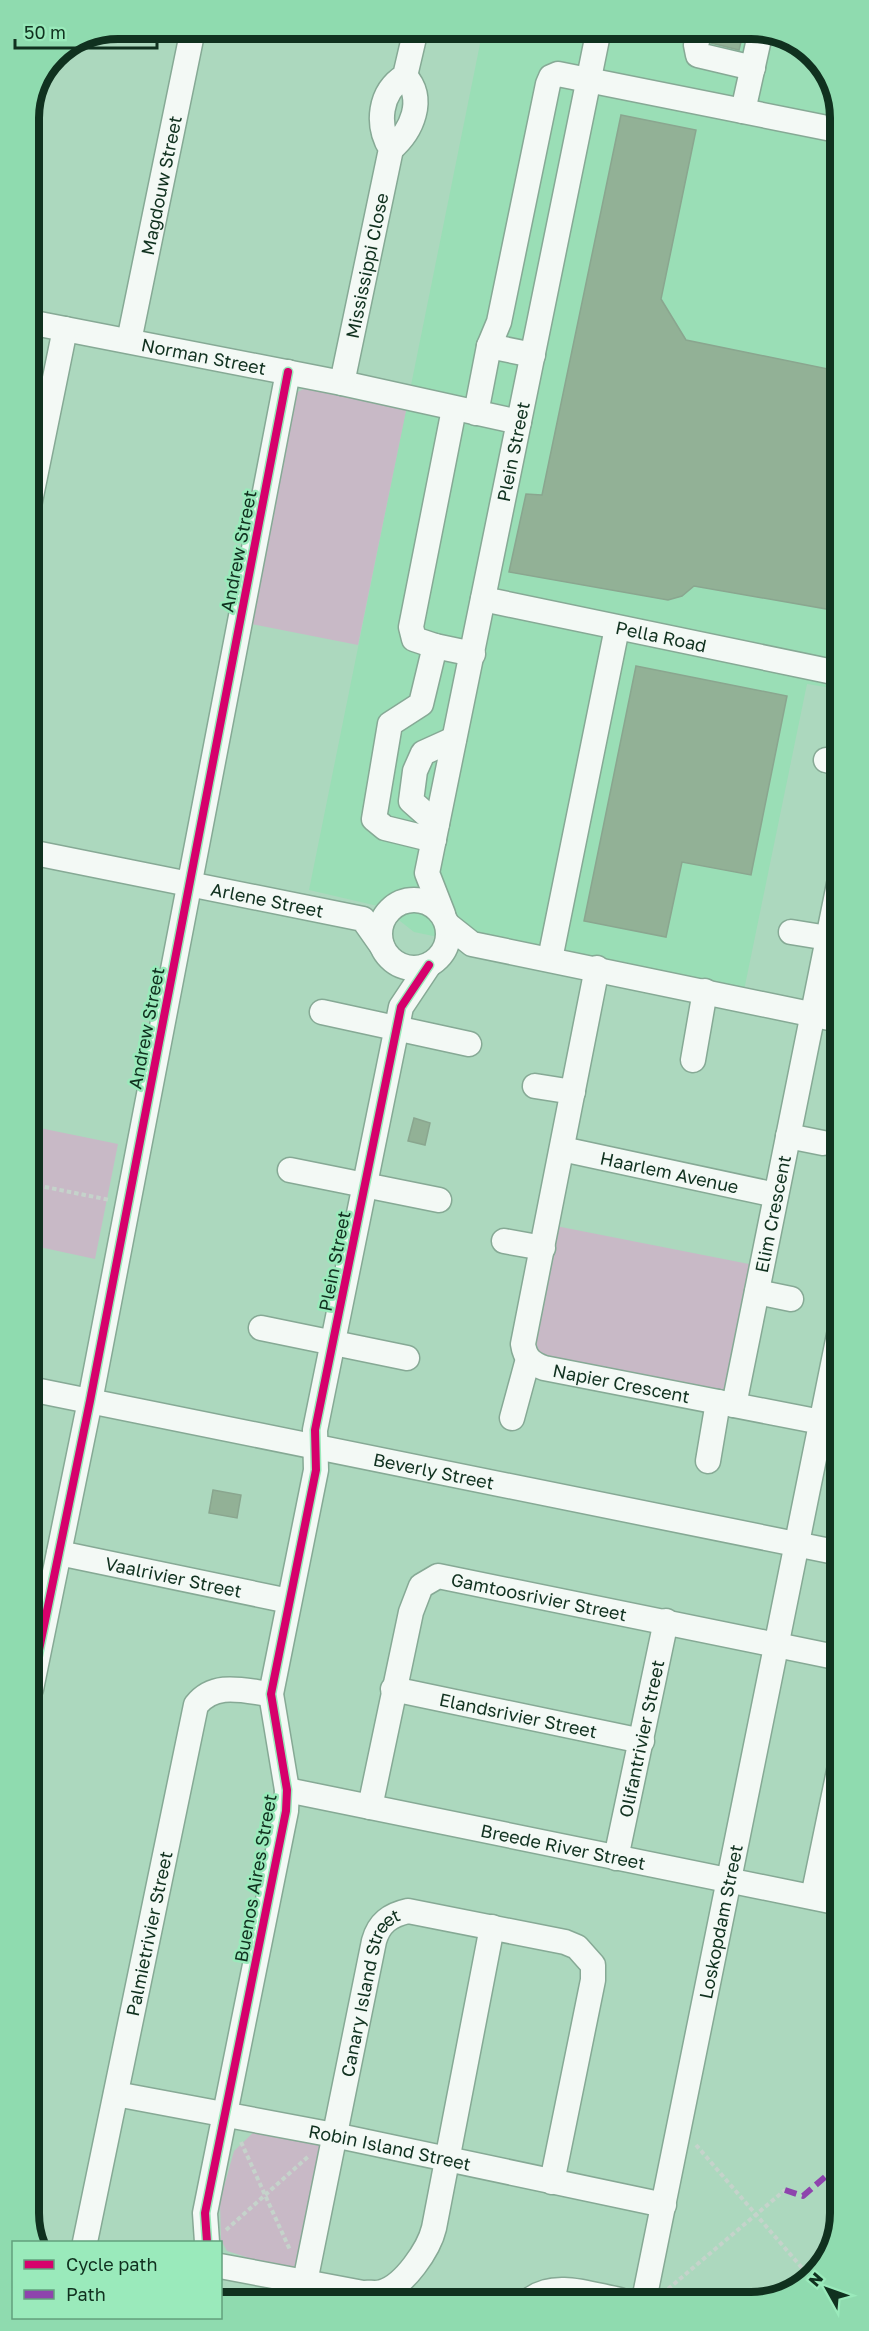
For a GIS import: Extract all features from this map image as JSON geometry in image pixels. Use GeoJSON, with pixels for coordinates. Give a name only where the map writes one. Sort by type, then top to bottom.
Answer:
{"type":"FeatureCollection","features":[{"type":"Feature","properties":{"kind":"street","name":"Magdouw Street"},"geometry":{"type":"LineString","coordinates":[[129,341],[191,39]]}},
{"type":"Feature","properties":{"kind":"street","name":"Mississippi Close"},"geometry":{"type":"LineString","coordinates":[[342,383],[391,149],[381,130],[385,98],[392,85],[405,76],[414,39]]}},
{"type":"Feature","properties":{"kind":"street","name":"Plein Street"},"geometry":{"type":"LineString","coordinates":[[401,902],[427,873],[597,39]]}},
{"type":"Feature","properties":{"kind":"street"},"geometry":{"type":"LineString","coordinates":[[698,39],[698,55],[746,67]]}},
{"type":"Feature","properties":{"kind":"street"},"geometry":{"type":"LineString","coordinates":[[743,111],[746,67],[757,39]]}},
{"type":"Feature","properties":{"kind":"street"},"geometry":{"type":"LineString","coordinates":[[472,654],[418,643],[411,633],[411,627],[465,411],[499,322],[549,80],[558,74],[830,129]]}},
{"type":"Feature","properties":{"kind":"street"},"geometry":{"type":"LineString","coordinates":[[526,192],[564,200]]}},
{"type":"Feature","properties":{"kind":"street","name":"Norman Street"},"geometry":{"type":"LineString","coordinates":[[39,324],[342,383],[519,422]]}},
{"type":"Feature","properties":{"kind":"street"},"geometry":{"type":"LineString","coordinates":[[39,457],[65,328]]}},
{"type":"Feature","properties":{"kind":"street"},"geometry":{"type":"LineString","coordinates":[[489,346],[533,355]]}},
{"type":"Feature","properties":{"kind":"street","name":"Andrew Street"},"geometry":{"type":"LineString","coordinates":[[39,1627],[59,1553],[90,1401],[288,372]]}},
{"type":"Feature","properties":{"kind":"street","name":"Pella Road"},"geometry":{"type":"LineString","coordinates":[[483,599],[830,671]]}},
{"type":"Feature","properties":{"kind":"street"},"geometry":{"type":"LineString","coordinates":[[550,959],[617,628]]}},
{"type":"Feature","properties":{"kind":"street"},"geometry":{"type":"LineString","coordinates":[[435,646],[421,705],[390,724],[373,814],[379,825],[435,832]]}},
{"type":"Feature","properties":{"kind":"street"},"geometry":{"type":"LineString","coordinates":[[435,832],[411,801],[414,771],[423,753],[454,739]]}},
{"type":"Feature","properties":{"kind":"street","name":"Arlene Street"},"geometry":{"type":"LineString","coordinates":[[39,854],[363,919]]}},
{"type":"Feature","properties":{"kind":"street"},"geometry":{"type":"LineString","coordinates":[[427,873],[449,937],[434,961]]}},
{"type":"Feature","properties":{"kind":"street"},"geometry":{"type":"LineString","coordinates":[[472,944],[434,961],[407,968],[385,951],[363,919],[382,908],[401,902],[426,901],[472,944],[830,1018]]}},
{"type":"Feature","properties":{"kind":"street"},"geometry":{"type":"LineString","coordinates":[[385,951],[382,922],[401,902]]}},
{"type":"Feature","properties":{"kind":"street","name":"Elim Crescent"},"geometry":{"type":"LineString","coordinates":[[726,1403],[757,1292],[830,927]]}},
{"type":"Feature","properties":{"kind":"street"},"geometry":{"type":"LineString","coordinates":[[791,932],[828,938]]}},
{"type":"Feature","properties":{"kind":"street","name":"Plein Street"},"geometry":{"type":"LineString","coordinates":[[316,1448],[315,1430],[398,1018],[397,981],[385,951]]}},
{"type":"Feature","properties":{"kind":"street","name":"Plein Street"},"geometry":{"type":"LineString","coordinates":[[398,1018],[434,961]]}},
{"type":"Feature","properties":{"kind":"street"},"geometry":{"type":"LineString","coordinates":[[512,1418],[528,1359],[523,1344],[597,968]]}},
{"type":"Feature","properties":{"kind":"street"},"geometry":{"type":"LineString","coordinates":[[693,1060],[705,991]]}},
{"type":"Feature","properties":{"kind":"street"},"geometry":{"type":"LineString","coordinates":[[322,1012],[398,1018],[469,1044]]}},
{"type":"Feature","properties":{"kind":"street"},"geometry":{"type":"LineString","coordinates":[[535,1086],[573,1092]]}},
{"type":"Feature","properties":{"kind":"street","name":"Elim Crescent"},"geometry":{"type":"LineString","coordinates":[[788,1136],[824,1143]]}},
{"type":"Feature","properties":{"kind":"street","name":"Haarlem Avenue"},"geometry":{"type":"LineString","coordinates":[[562,1149],[776,1195]]}},
{"type":"Feature","properties":{"kind":"street"},"geometry":{"type":"LineString","coordinates":[[290,1170],[439,1200]]}},
{"type":"Feature","properties":{"kind":"street"},"geometry":{"type":"LineString","coordinates":[[504,1241],[543,1248]]}},
{"type":"Feature","properties":{"kind":"street","name":"Elim Crescent"},"geometry":{"type":"LineString","coordinates":[[757,1292],[791,1299]]}},
{"type":"Feature","properties":{"kind":"street"},"geometry":{"type":"LineString","coordinates":[[261,1328],[407,1358]]}},
{"type":"Feature","properties":{"kind":"street","name":"Napier Crescent"},"geometry":{"type":"LineString","coordinates":[[528,1359],[544,1368],[822,1422]]}},
{"type":"Feature","properties":{"kind":"street","name":"Loskopdam Street"},"geometry":{"type":"LineString","coordinates":[[645,2292],[830,1381]]}},
{"type":"Feature","properties":{"kind":"street","name":"Beverly Street"},"geometry":{"type":"LineString","coordinates":[[39,1391],[830,1551]]}},
{"type":"Feature","properties":{"kind":"street"},"geometry":{"type":"LineString","coordinates":[[708,1461],[726,1403]]}},
{"type":"Feature","properties":{"kind":"street","name":"Buenos Aires Street"},"geometry":{"type":"LineString","coordinates":[[207,2241],[205,2212],[286,1811],[287,1790],[271,1694],[316,1470],[316,1448]]}},
{"type":"Feature","properties":{"kind":"street","name":"Vaalrivier Street"},"geometry":{"type":"LineString","coordinates":[[59,1553],[289,1601]]}},
{"type":"Feature","properties":{"kind":"street","name":"Gamtoosrivier Street"},"geometry":{"type":"LineString","coordinates":[[370,1807],[393,1689],[417,1594],[421,1586],[438,1576],[830,1656]]}},
{"type":"Feature","properties":{"kind":"street","name":"Olifantrivier Street"},"geometry":{"type":"LineString","coordinates":[[616,1858],[666,1621]]}},
{"type":"Feature","properties":{"kind":"street","name":"Elandsrivier Street"},"geometry":{"type":"LineString","coordinates":[[393,1689],[642,1741]]}},
{"type":"Feature","properties":{"kind":"street","name":"Palmietrivier Street"},"geometry":{"type":"LineString","coordinates":[[85,2241],[196,1705],[203,1696],[213,1690],[271,1694]]}},
{"type":"Feature","properties":{"kind":"street","name":"Breede River Street"},"geometry":{"type":"LineString","coordinates":[[287,1790],[830,1901]]}},
{"type":"Feature","properties":{"kind":"street"},"geometry":{"type":"LineString","coordinates":[[813,1897],[830,1815]]}},
{"type":"Feature","properties":{"kind":"street","name":"Canary Island Street"},"geometry":{"type":"LineString","coordinates":[[306,2276],[377,1930],[395,1914],[408,1911],[565,1942],[585,1954],[592,1965],[593,1980],[552,2182]]}},
{"type":"Feature","properties":{"kind":"street"},"geometry":{"type":"LineString","coordinates":[[381,2292],[405,2275],[430,2243],[492,1927]]}},
{"type":"Feature","properties":{"kind":"street","name":"Robin Island Street"},"geometry":{"type":"LineString","coordinates":[[116,2094],[248,2120],[332,2143],[446,2160],[664,2205]]}},
{"type":"Feature","properties":{"kind":"street"},"geometry":{"type":"LineString","coordinates":[[222,2266],[306,2276],[360,2292]]}},
{"type":"Feature","properties":{"kind":"street"},"geometry":{"type":"LineString","coordinates":[[545,2292],[561,2289],[577,2292]]}},
{"type":"Feature","properties":{"kind":"path"},"geometry":{"type":"LineString","coordinates":[[39,1186],[128,1204]]}},
{"type":"Feature","properties":{"kind":"path"},"geometry":{"type":"LineString","coordinates":[[248,2120],[242,2142],[297,2266],[306,2276]]}},
{"type":"Feature","properties":{"kind":"path"},"geometry":{"type":"LineString","coordinates":[[677,2138],[692,2140],[797,2262]]}},
{"type":"Feature","properties":{"kind":"path"},"geometry":{"type":"LineString","coordinates":[[207,2241],[222,2233],[318,2147],[332,2143]]}},
{"type":"Feature","properties":{"kind":"path"},"geometry":{"type":"LineString","coordinates":[[654,2292],[668,2289],[785,2190]]}},
{"type":"Feature","properties":{"kind":"shaded area"},"geometry":{"type":"Polygon","coordinates":[[[481,39],[756,39],[781,45],[795,52],[810,66],[824,88],[830,118],[830,688],[807,684],[742,1000],[414,932],[382,907],[309,890],[481,39]]]}},
{"type":"Feature","properties":{"kind":"shaded area"},"geometry":{"type":"Polygon","coordinates":[[[307,387],[407,406],[358,645],[246,623],[292,395],[307,387]]]}},
{"type":"Feature","properties":{"kind":"shaded area"},"geometry":{"type":"Polygon","coordinates":[[[39,1128],[118,1144],[95,1259],[39,1247],[39,1128]]]}},
{"type":"Feature","properties":{"kind":"shaded area"},"geometry":{"type":"Polygon","coordinates":[[[556,1226],[754,1265],[727,1389],[724,1391],[541,1358],[533,1342],[556,1226]]]}},
{"type":"Feature","properties":{"kind":"shaded area"},"geometry":{"type":"Polygon","coordinates":[[[257,2129],[318,2142],[321,2146],[298,2265],[292,2268],[246,2261],[246,2257],[227,2251],[221,2240],[220,2201],[234,2151],[257,2129]]]}},
{"type":"Feature","properties":{"kind":"building"},"geometry":{"type":"Polygon","coordinates":[[[712,39],[742,39],[739,50],[711,43],[712,39]]]}},
{"type":"Feature","properties":{"kind":"building"},"geometry":{"type":"Polygon","coordinates":[[[621,115],[696,130],[661,299],[686,340],[830,369],[830,610],[694,586],[682,596],[668,600],[509,572],[526,494],[542,495],[621,115]]]}},
{"type":"Feature","properties":{"kind":"building"},"geometry":{"type":"Polygon","coordinates":[[[636,666],[787,696],[751,875],[682,862],[666,937],[584,921],[636,666]]]}},
{"type":"Feature","properties":{"kind":"building"},"geometry":{"type":"Polygon","coordinates":[[[414,1118],[430,1123],[425,1145],[408,1141],[414,1118]]]}},
{"type":"Feature","properties":{"kind":"building"},"geometry":{"type":"Polygon","coordinates":[[[213,1490],[241,1495],[237,1518],[209,1513],[213,1490]]]}},
{"type":"Feature","properties":{"kind":"marked path"},"geometry":{"type":"LineString","coordinates":[[785,2190],[803,2196],[830,2173]]}},
{"type":"Feature","properties":{"kind":"cycle path"},"geometry":{"type":"LineString","coordinates":[[39,1650],[90,1401],[288,372]]}},
{"type":"Feature","properties":{"kind":"cycle path"},"geometry":{"type":"LineString","coordinates":[[207,2241],[205,2213],[286,1811],[287,1790],[271,1694],[316,1470],[315,1430],[401,1007],[429,965]]}}]}
